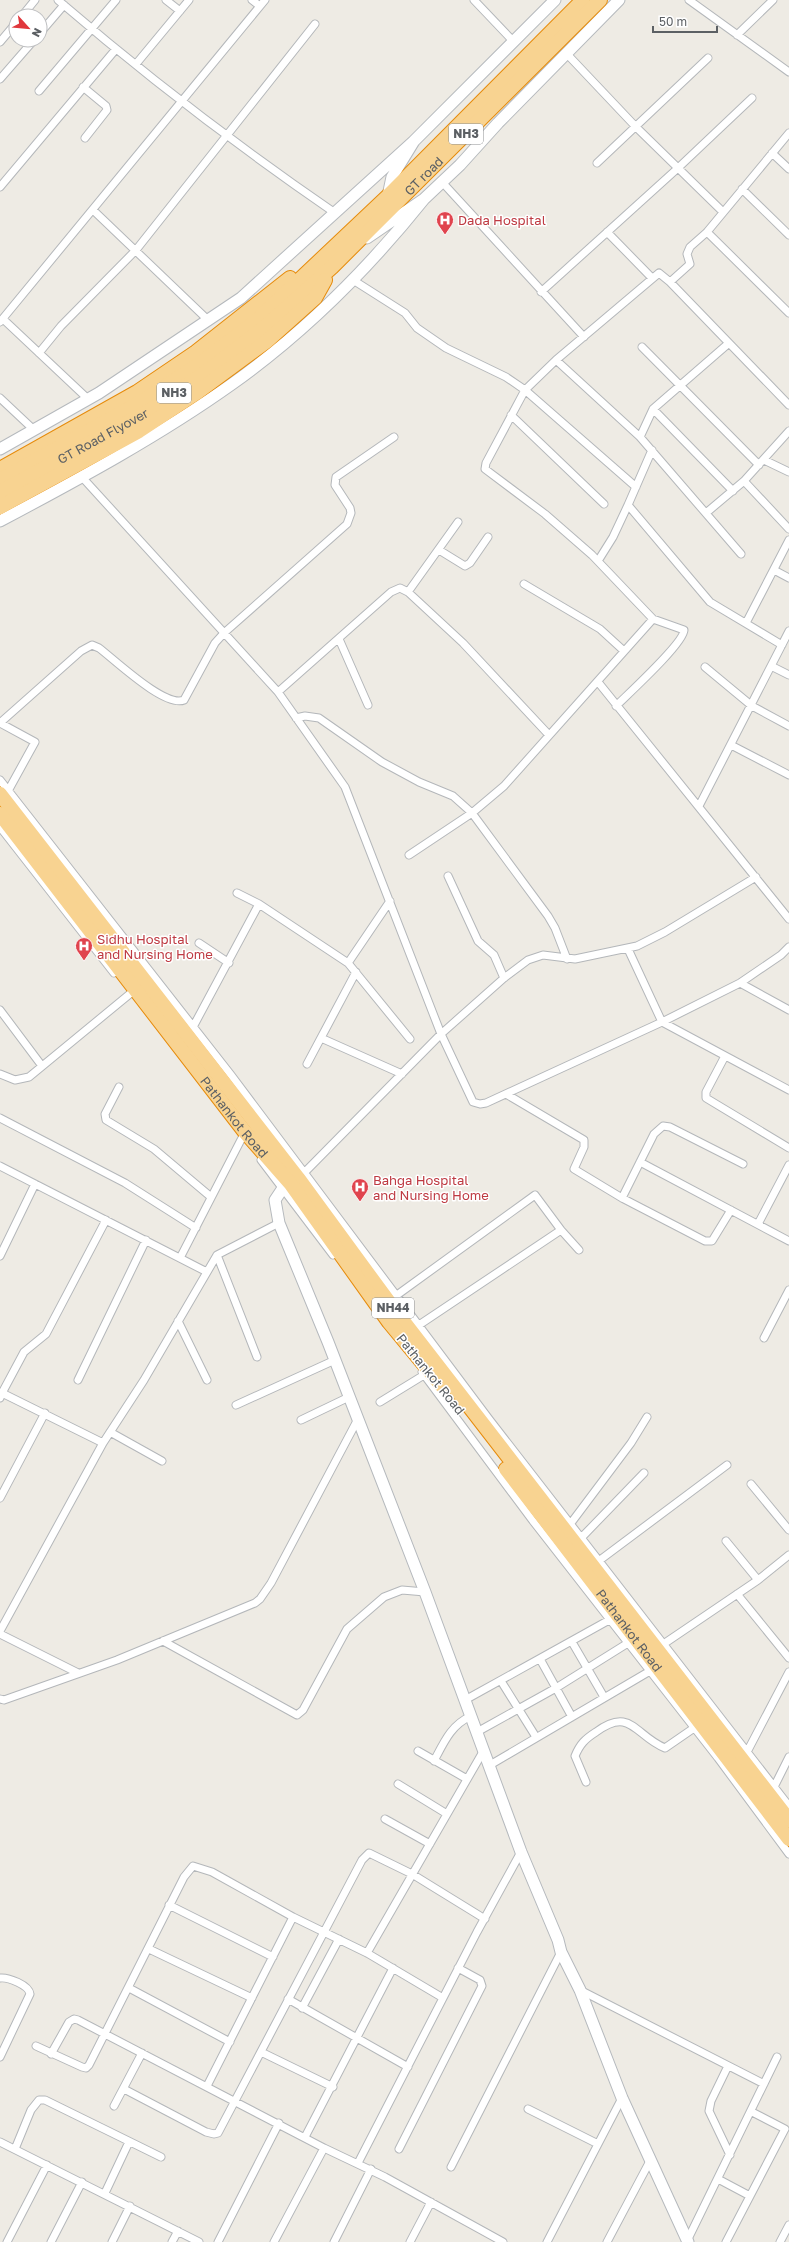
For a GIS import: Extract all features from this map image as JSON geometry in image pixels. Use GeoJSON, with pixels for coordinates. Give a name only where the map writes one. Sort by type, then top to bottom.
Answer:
{"type":"FeatureCollection","features":[{"type":"Feature","properties":{"kind":"highway","name":"GT road"},"geometry":{"type":"LineString","coordinates":[[329,252],[388,196],[583,0]]}},
{"type":"Feature","properties":{"kind":"highway","name":"GT road"},"geometry":{"type":"LineString","coordinates":[[332,267],[600,0]]}},
{"type":"Feature","properties":{"kind":"highway"},"geometry":{"type":"LineString","coordinates":[[0,469],[137,392],[196,352],[297,272],[329,252]]}},
{"type":"Feature","properties":{"kind":"highway","name":"GT Road Flyover"},"geometry":{"type":"LineString","coordinates":[[0,492],[33,469],[143,401],[202,362],[257,320],[329,252]]}},
{"type":"Feature","properties":{"kind":"highway"},"geometry":{"type":"LineString","coordinates":[[0,507],[139,431],[195,394],[267,341],[315,298],[332,267]]}},
{"type":"Feature","properties":{"kind":"highway","name":"GT Road Flyover"},"geometry":{"type":"LineString","coordinates":[[0,480],[33,469],[152,409],[210,369],[266,326],[332,267]]}},
{"type":"Feature","properties":{"kind":"highway","name":"NH44"},"geometry":{"type":"LineString","coordinates":[[4,793],[294,1180],[789,1820]]}},
{"type":"Feature","properties":{"kind":"highway","name":"Pathankot Road"},"geometry":{"type":"LineString","coordinates":[[0,814],[244,1134],[294,1180],[389,1322],[491,1450],[789,1839]]}},
{"type":"Feature","properties":{"kind":"street"},"geometry":{"type":"LineString","coordinates":[[28,8],[35,0]]}},
{"type":"Feature","properties":{"kind":"street"},"geometry":{"type":"LineString","coordinates":[[38,91],[93,29],[116,0]]}},
{"type":"Feature","properties":{"kind":"street"},"geometry":{"type":"LineString","coordinates":[[166,0],[180,11]]}},
{"type":"Feature","properties":{"kind":"street"},"geometry":{"type":"LineString","coordinates":[[136,64],[188,0]]}},
{"type":"Feature","properties":{"kind":"street"},"geometry":{"type":"LineString","coordinates":[[252,0],[260,6]]}},
{"type":"Feature","properties":{"kind":"street"},"geometry":{"type":"LineString","coordinates":[[88,398],[2,321],[265,0]]}},
{"type":"Feature","properties":{"kind":"street"},"geometry":{"type":"LineString","coordinates":[[474,0],[513,41]]}},
{"type":"Feature","properties":{"kind":"street"},"geometry":{"type":"LineString","coordinates":[[0,449],[88,398],[241,298],[414,141],[555,0]]}},
{"type":"Feature","properties":{"kind":"street"},"geometry":{"type":"LineString","coordinates":[[0,521],[81,476],[233,384],[300,330],[353,280],[391,240],[424,199],[619,0]]}},
{"type":"Feature","properties":{"kind":"street"},"geometry":{"type":"LineString","coordinates":[[689,0],[789,72]]}},
{"type":"Feature","properties":{"kind":"street"},"geometry":{"type":"LineString","coordinates":[[736,35],[773,0]]}},
{"type":"Feature","properties":{"kind":"street"},"geometry":{"type":"LineString","coordinates":[[48,22],[61,3],[116,49],[272,170],[335,213]]}},
{"type":"Feature","properties":{"kind":"street"},"geometry":{"type":"LineString","coordinates":[[39,353],[61,326],[136,250],[226,134],[315,24]]}},
{"type":"Feature","properties":{"kind":"street"},"geometry":{"type":"LineString","coordinates":[[0,42],[8,32]]}},
{"type":"Feature","properties":{"kind":"street"},"geometry":{"type":"LineString","coordinates":[[0,80],[27,48]]}},
{"type":"Feature","properties":{"kind":"street"},"geometry":{"type":"LineString","coordinates":[[0,186],[3,177],[116,49]]}},
{"type":"Feature","properties":{"kind":"street"},"geometry":{"type":"LineString","coordinates":[[566,53],[636,127],[723,212]]}},
{"type":"Feature","properties":{"kind":"street"},"geometry":{"type":"LineString","coordinates":[[597,163],[708,58]]}},
{"type":"Feature","properties":{"kind":"street"},"geometry":{"type":"LineString","coordinates":[[83,87],[106,106],[108,110],[85,138]]}},
{"type":"Feature","properties":{"kind":"street"},"geometry":{"type":"LineString","coordinates":[[541,292],[678,168],[752,98]]}},
{"type":"Feature","properties":{"kind":"street"},"geometry":{"type":"LineString","coordinates":[[670,282],[689,266],[691,262],[687,254],[688,250],[707,232],[789,132]]}},
{"type":"Feature","properties":{"kind":"street"},"geometry":{"type":"LineString","coordinates":[[388,196],[392,177],[414,141]]}},
{"type":"Feature","properties":{"kind":"street"},"geometry":{"type":"LineString","coordinates":[[772,153],[789,169]]}},
{"type":"Feature","properties":{"kind":"street"},"geometry":{"type":"LineString","coordinates":[[442,182],[584,338]]}},
{"type":"Feature","properties":{"kind":"street"},"geometry":{"type":"LineString","coordinates":[[742,189],[789,235]]}},
{"type":"Feature","properties":{"kind":"street"},"geometry":{"type":"LineString","coordinates":[[353,247],[424,199]]}},
{"type":"Feature","properties":{"kind":"street"},"geometry":{"type":"LineString","coordinates":[[93,210],[208,321]]}},
{"type":"Feature","properties":{"kind":"street"},"geometry":{"type":"LineString","coordinates":[[607,232],[652,278]]}},
{"type":"Feature","properties":{"kind":"street"},"geometry":{"type":"LineString","coordinates":[[707,232],[789,312]]}},
{"type":"Feature","properties":{"kind":"street"},"geometry":{"type":"LineString","coordinates":[[616,706],[676,647],[684,633],[683,630],[653,619],[598,561],[545,514],[489,474],[485,469],[486,463],[525,390],[556,360],[584,338],[652,278],[660,274],[670,282],[789,405]]}},
{"type":"Feature","properties":{"kind":"street"},"geometry":{"type":"LineString","coordinates":[[353,280],[405,313],[417,328],[446,348],[506,376],[525,390],[636,487]]}},
{"type":"Feature","properties":{"kind":"street"},"geometry":{"type":"LineString","coordinates":[[640,437],[653,409],[678,385],[729,344]]}},
{"type":"Feature","properties":{"kind":"street"},"geometry":{"type":"LineString","coordinates":[[642,347],[678,385],[761,462],[789,472]]}},
{"type":"Feature","properties":{"kind":"street"},"geometry":{"type":"LineString","coordinates":[[556,360],[640,437],[741,554]]}},
{"type":"Feature","properties":{"kind":"street"},"geometry":{"type":"LineString","coordinates":[[0,398],[34,430]]}},
{"type":"Feature","properties":{"kind":"street"},"geometry":{"type":"LineString","coordinates":[[653,409],[732,491]]}},
{"type":"Feature","properties":{"kind":"street"},"geometry":{"type":"LineString","coordinates":[[511,415],[604,504]]}},
{"type":"Feature","properties":{"kind":"street"},"geometry":{"type":"LineString","coordinates":[[706,513],[744,481],[789,431]]}},
{"type":"Feature","properties":{"kind":"street"},"geometry":{"type":"LineString","coordinates":[[4,793],[35,742],[0,723],[81,651],[92,645],[99,648],[140,682],[167,698],[179,702],[188,696],[206,659],[224,633],[348,524],[351,513],[350,508],[335,485],[336,478],[394,437]]}},
{"type":"Feature","properties":{"kind":"street"},"geometry":{"type":"LineString","coordinates":[[598,561],[613,537],[652,450]]}},
{"type":"Feature","properties":{"kind":"street"},"geometry":{"type":"LineString","coordinates":[[81,476],[278,692],[345,787],[441,1034],[473,1102],[480,1104],[506,1094],[662,1022],[740,983],[781,955],[789,947]]}},
{"type":"Feature","properties":{"kind":"street"},"geometry":{"type":"LineString","coordinates":[[744,481],[789,529]]}},
{"type":"Feature","properties":{"kind":"street"},"geometry":{"type":"LineString","coordinates":[[628,505],[710,602],[782,645]]}},
{"type":"Feature","properties":{"kind":"street"},"geometry":{"type":"LineString","coordinates":[[408,592],[458,522]]}},
{"type":"Feature","properties":{"kind":"street"},"geometry":{"type":"LineString","coordinates":[[439,550],[465,566],[470,563],[488,536]]}},
{"type":"Feature","properties":{"kind":"street"},"geometry":{"type":"LineString","coordinates":[[746,623],[789,540]]}},
{"type":"Feature","properties":{"kind":"street"},"geometry":{"type":"LineString","coordinates":[[774,570],[789,578]]}},
{"type":"Feature","properties":{"kind":"street"},"geometry":{"type":"LineString","coordinates":[[524,584],[600,629],[624,651]]}},
{"type":"Feature","properties":{"kind":"street"},"geometry":{"type":"LineString","coordinates":[[278,692],[390,592],[400,588],[408,592],[463,643],[549,735]]}},
{"type":"Feature","properties":{"kind":"street"},"geometry":{"type":"LineString","coordinates":[[409,855],[472,813],[504,786],[653,619]]}},
{"type":"Feature","properties":{"kind":"street"},"geometry":{"type":"LineString","coordinates":[[699,806],[752,706],[789,631]]}},
{"type":"Feature","properties":{"kind":"street"},"geometry":{"type":"LineString","coordinates":[[339,639],[368,705]]}},
{"type":"Feature","properties":{"kind":"street"},"geometry":{"type":"LineString","coordinates":[[771,666],[789,675]]}},
{"type":"Feature","properties":{"kind":"street"},"geometry":{"type":"LineString","coordinates":[[705,667],[752,706],[789,726]]}},
{"type":"Feature","properties":{"kind":"street"},"geometry":{"type":"LineString","coordinates":[[598,682],[789,919]]}},
{"type":"Feature","properties":{"kind":"street"},"geometry":{"type":"LineString","coordinates":[[296,718],[306,716],[319,718],[394,769],[453,796],[472,813],[548,916],[567,959]]}},
{"type":"Feature","properties":{"kind":"street"},"geometry":{"type":"LineString","coordinates":[[730,745],[789,775]]}},
{"type":"Feature","properties":{"kind":"street"},"geometry":{"type":"LineString","coordinates":[[0,780],[4,793],[193,1027],[424,1375],[533,1521],[611,1619],[789,1854]]}},
{"type":"Feature","properties":{"kind":"street"},"geometry":{"type":"LineString","coordinates":[[0,826],[244,1134],[180,1258]]}},
{"type":"Feature","properties":{"kind":"street"},"geometry":{"type":"LineString","coordinates":[[448,876],[478,942],[494,955],[504,978]]}},
{"type":"Feature","properties":{"kind":"street"},"geometry":{"type":"LineString","coordinates":[[688,2242],[622,2098],[580,1990],[562,1952],[521,1852],[425,1592],[335,1360],[279,1223],[276,1200],[294,1180],[441,1034],[504,978],[528,960],[543,955],[575,959],[628,949],[649,941],[756,877]]}},
{"type":"Feature","properties":{"kind":"street"},"geometry":{"type":"LineString","coordinates":[[237,893],[259,904],[348,963],[410,1039]]}},
{"type":"Feature","properties":{"kind":"street"},"geometry":{"type":"LineString","coordinates":[[348,963],[390,901]]}},
{"type":"Feature","properties":{"kind":"street"},"geometry":{"type":"LineString","coordinates":[[193,1027],[259,904]]}},
{"type":"Feature","properties":{"kind":"street"},"geometry":{"type":"LineString","coordinates":[[199,943],[228,964]]}},
{"type":"Feature","properties":{"kind":"street"},"geometry":{"type":"LineString","coordinates":[[628,949],[662,1022],[789,1090]]}},
{"type":"Feature","properties":{"kind":"street"},"geometry":{"type":"LineString","coordinates":[[307,1064],[356,972]]}},
{"type":"Feature","properties":{"kind":"street"},"geometry":{"type":"LineString","coordinates":[[740,983],[789,1010]]}},
{"type":"Feature","properties":{"kind":"street"},"geometry":{"type":"LineString","coordinates":[[0,1074],[15,1080],[21,1080],[29,1076],[131,993]]}},
{"type":"Feature","properties":{"kind":"street"},"geometry":{"type":"LineString","coordinates":[[0,1010],[42,1066]]}},
{"type":"Feature","properties":{"kind":"street"},"geometry":{"type":"LineString","coordinates":[[321,1038],[402,1074]]}},
{"type":"Feature","properties":{"kind":"street"},"geometry":{"type":"LineString","coordinates":[[725,1056],[706,1092],[706,1098],[789,1148]]}},
{"type":"Feature","properties":{"kind":"street"},"geometry":{"type":"LineString","coordinates":[[119,1087],[105,1114],[106,1120],[154,1149],[211,1197]]}},
{"type":"Feature","properties":{"kind":"street"},"geometry":{"type":"LineString","coordinates":[[506,1094],[584,1140],[584,1147],[574,1169],[622,1198],[709,1242],[715,1238],[731,1210]]}},
{"type":"Feature","properties":{"kind":"street"},"geometry":{"type":"LineString","coordinates":[[0,1118],[119,1180],[196,1228]]}},
{"type":"Feature","properties":{"kind":"street"},"geometry":{"type":"LineString","coordinates":[[622,1198],[654,1134],[660,1128],[666,1126],[743,1164]]}},
{"type":"Feature","properties":{"kind":"street"},"geometry":{"type":"LineString","coordinates":[[640,1162],[789,1241]]}},
{"type":"Feature","properties":{"kind":"street"},"geometry":{"type":"LineString","coordinates":[[758,1224],[789,1165]]}},
{"type":"Feature","properties":{"kind":"street"},"geometry":{"type":"LineString","coordinates":[[0,1166],[207,1272]]}},
{"type":"Feature","properties":{"kind":"street"},"geometry":{"type":"LineString","coordinates":[[294,1180],[397,1295],[571,1524],[789,1806]]}},
{"type":"Feature","properties":{"kind":"street"},"geometry":{"type":"LineString","coordinates":[[0,1256],[4,1240],[35,1184]]}},
{"type":"Feature","properties":{"kind":"street"},"geometry":{"type":"LineString","coordinates":[[397,1295],[535,1195],[561,1230],[579,1250]]}},
{"type":"Feature","properties":{"kind":"street"},"geometry":{"type":"LineString","coordinates":[[103,1443],[45,1414],[1,1396],[24,1352],[46,1334],[106,1220]]}},
{"type":"Feature","properties":{"kind":"street"},"geometry":{"type":"LineString","coordinates":[[78,1673],[0,1633],[103,1443],[217,1255],[279,1223]]}},
{"type":"Feature","properties":{"kind":"street"},"geometry":{"type":"LineString","coordinates":[[419,1325],[561,1230]]}},
{"type":"Feature","properties":{"kind":"street"},"geometry":{"type":"LineString","coordinates":[[78,1380],[146,1240]]}},
{"type":"Feature","properties":{"kind":"street"},"geometry":{"type":"LineString","coordinates":[[217,1255],[257,1357]]}},
{"type":"Feature","properties":{"kind":"street"},"geometry":{"type":"LineString","coordinates":[[764,1338],[789,1290]]}},
{"type":"Feature","properties":{"kind":"street"},"geometry":{"type":"LineString","coordinates":[[178,1320],[206,1380]]}},
{"type":"Feature","properties":{"kind":"street"},"geometry":{"type":"LineString","coordinates":[[236,1405],[335,1360]]}},
{"type":"Feature","properties":{"kind":"street"},"geometry":{"type":"LineString","coordinates":[[380,1402],[424,1375]]}},
{"type":"Feature","properties":{"kind":"street"},"geometry":{"type":"LineString","coordinates":[[301,1420],[349,1397]]}},
{"type":"Feature","properties":{"kind":"street"},"geometry":{"type":"LineString","coordinates":[[0,1497],[45,1414]]}},
{"type":"Feature","properties":{"kind":"street"},"geometry":{"type":"LineString","coordinates":[[571,1524],[647,1417]]}},
{"type":"Feature","properties":{"kind":"street"},"geometry":{"type":"LineString","coordinates":[[0,1699],[4,1700],[163,1641],[248,1607],[260,1599],[271,1583],[358,1419]]}},
{"type":"Feature","properties":{"kind":"street"},"geometry":{"type":"LineString","coordinates":[[110,1432],[162,1461]]}},
{"type":"Feature","properties":{"kind":"street"},"geometry":{"type":"LineString","coordinates":[[600,1560],[727,1465]]}},
{"type":"Feature","properties":{"kind":"street"},"geometry":{"type":"LineString","coordinates":[[582,1537],[644,1473]]}},
{"type":"Feature","properties":{"kind":"street"},"geometry":{"type":"LineString","coordinates":[[751,1484],[789,1530]]}},
{"type":"Feature","properties":{"kind":"street"},"geometry":{"type":"LineString","coordinates":[[726,1541],[758,1580]]}},
{"type":"Feature","properties":{"kind":"street"},"geometry":{"type":"LineString","coordinates":[[665,1644],[758,1580],[789,1555]]}},
{"type":"Feature","properties":{"kind":"street"},"geometry":{"type":"LineString","coordinates":[[163,1641],[297,1715],[303,1710],[347,1629],[384,1597],[402,1590],[425,1592]]}},
{"type":"Feature","properties":{"kind":"street"},"geometry":{"type":"LineString","coordinates":[[737,1594],[789,1658]]}},
{"type":"Feature","properties":{"kind":"street"},"geometry":{"type":"LineString","coordinates":[[465,1700],[611,1619]]}},
{"type":"Feature","properties":{"kind":"street"},"geometry":{"type":"LineString","coordinates":[[572,1642],[604,1697]]}},
{"type":"Feature","properties":{"kind":"street"},"geometry":{"type":"LineString","coordinates":[[477,1732],[556,1688],[628,1643]]}},
{"type":"Feature","properties":{"kind":"street"},"geometry":{"type":"LineString","coordinates":[[540,1659],[572,1717]]}},
{"type":"Feature","properties":{"kind":"street"},"geometry":{"type":"LineString","coordinates":[[490,1765],[650,1671]]}},
{"type":"Feature","properties":{"kind":"street"},"geometry":{"type":"LineString","coordinates":[[747,1752],[789,1672]]}},
{"type":"Feature","properties":{"kind":"street"},"geometry":{"type":"LineString","coordinates":[[501,1681],[536,1737]]}},
{"type":"Feature","properties":{"kind":"street"},"geometry":{"type":"LineString","coordinates":[[434,1761],[451,1730],[461,1720],[471,1716]]}},
{"type":"Feature","properties":{"kind":"street"},"geometry":{"type":"LineString","coordinates":[[586,1782],[575,1756],[580,1743],[608,1723],[619,1720],[629,1723],[655,1744],[665,1748],[694,1728]]}},
{"type":"Feature","properties":{"kind":"street"},"geometry":{"type":"LineString","coordinates":[[367,1953],[484,1750]]}},
{"type":"Feature","properties":{"kind":"street"},"geometry":{"type":"LineString","coordinates":[[418,1751],[467,1779]]}},
{"type":"Feature","properties":{"kind":"street"},"geometry":{"type":"LineString","coordinates":[[774,1787],[789,1758]]}},
{"type":"Feature","properties":{"kind":"street"},"geometry":{"type":"LineString","coordinates":[[398,1784],[447,1814]]}},
{"type":"Feature","properties":{"kind":"street"},"geometry":{"type":"LineString","coordinates":[[385,1819],[430,1844]]}},
{"type":"Feature","properties":{"kind":"street"},"geometry":{"type":"LineString","coordinates":[[358,2163],[458,1968],[521,1852]]}},
{"type":"Feature","properties":{"kind":"street"},"geometry":{"type":"LineString","coordinates":[[124,2088],[206,2132],[214,2134],[221,2129],[288,1999],[366,1855],[373,1854],[412,1874],[485,1919]]}},
{"type":"Feature","properties":{"kind":"street"},"geometry":{"type":"LineString","coordinates":[[36,2046],[51,2054],[86,2068],[129,1988],[184,1877],[193,1866],[212,1872],[294,1917],[367,1953],[443,1998]]}},
{"type":"Feature","properties":{"kind":"street"},"geometry":{"type":"LineString","coordinates":[[170,1906],[273,1957]]}},
{"type":"Feature","properties":{"kind":"street"},"geometry":{"type":"LineString","coordinates":[[207,2086],[294,1917]]}},
{"type":"Feature","properties":{"kind":"street"},"geometry":{"type":"LineString","coordinates":[[302,2008],[339,1939]]}},
{"type":"Feature","properties":{"kind":"street"},"geometry":{"type":"LineString","coordinates":[[149,1949],[252,1998]]}},
{"type":"Feature","properties":{"kind":"street"},"geometry":{"type":"LineString","coordinates":[[451,2167],[562,1952]]}},
{"type":"Feature","properties":{"kind":"street"},"geometry":{"type":"LineString","coordinates":[[304,2137],[332,2087],[394,1968]]}},
{"type":"Feature","properties":{"kind":"street"},"geometry":{"type":"LineString","coordinates":[[398,2149],[482,1986],[480,1980],[458,1968]]}},
{"type":"Feature","properties":{"kind":"street"},"geometry":{"type":"LineString","coordinates":[[0,1978],[8,1978],[27,1988],[30,1994],[0,2057]]}},
{"type":"Feature","properties":{"kind":"street"},"geometry":{"type":"LineString","coordinates":[[129,1988],[230,2042]]}},
{"type":"Feature","properties":{"kind":"street"},"geometry":{"type":"LineString","coordinates":[[580,1990],[764,2084]]}},
{"type":"Feature","properties":{"kind":"street"},"geometry":{"type":"LineString","coordinates":[[288,1999],[408,2067]]}},
{"type":"Feature","properties":{"kind":"street"},"geometry":{"type":"LineString","coordinates":[[51,2054],[71,2020],[78,2020],[279,2123],[324,2148],[371,2169],[503,2242]]}},
{"type":"Feature","properties":{"kind":"street"},"geometry":{"type":"LineString","coordinates":[[261,2052],[332,2087]]}},
{"type":"Feature","properties":{"kind":"street"},"geometry":{"type":"LineString","coordinates":[[114,2106],[142,2053]]}},
{"type":"Feature","properties":{"kind":"street"},"geometry":{"type":"LineString","coordinates":[[688,2242],[752,2112],[777,2057]]}},
{"type":"Feature","properties":{"kind":"street"},"geometry":{"type":"LineString","coordinates":[[728,2066],[711,2101],[709,2110],[730,2155]]}},
{"type":"Feature","properties":{"kind":"street"},"geometry":{"type":"LineString","coordinates":[[547,2242],[622,2098]]}},
{"type":"Feature","properties":{"kind":"street"},"geometry":{"type":"LineString","coordinates":[[15,2150],[31,2110],[39,2100],[45,2100],[129,2142],[161,2156]]}},
{"type":"Feature","properties":{"kind":"street"},"geometry":{"type":"LineString","coordinates":[[528,2109],[598,2144]]}},
{"type":"Feature","properties":{"kind":"street"},"geometry":{"type":"LineString","coordinates":[[726,2242],[787,2130],[752,2112]]}},
{"type":"Feature","properties":{"kind":"street"},"geometry":{"type":"LineString","coordinates":[[218,2242],[279,2123]]}},
{"type":"Feature","properties":{"kind":"street"},"geometry":{"type":"LineString","coordinates":[[0,2142],[105,2193],[199,2242]]}},
{"type":"Feature","properties":{"kind":"street"},"geometry":{"type":"LineString","coordinates":[[105,2193],[129,2142]]}},
{"type":"Feature","properties":{"kind":"street"},"geometry":{"type":"LineString","coordinates":[[274,2242],[324,2148]]}},
{"type":"Feature","properties":{"kind":"street"},"geometry":{"type":"LineString","coordinates":[[607,2242],[650,2161]]}},
{"type":"Feature","properties":{"kind":"street"},"geometry":{"type":"LineString","coordinates":[[7,2242],[47,2165]]}},
{"type":"Feature","properties":{"kind":"street"},"geometry":{"type":"LineString","coordinates":[[334,2242],[371,2169]]}},
{"type":"Feature","properties":{"kind":"street"},"geometry":{"type":"LineString","coordinates":[[718,2179],[750,2196]]}},
{"type":"Feature","properties":{"kind":"street"},"geometry":{"type":"LineString","coordinates":[[51,2242],[82,2182]]}},
{"type":"Feature","properties":{"kind":"street"},"geometry":{"type":"LineString","coordinates":[[410,2242],[431,2202]]}},
{"type":"Feature","properties":{"kind":"street"},"geometry":{"type":"LineString","coordinates":[[112,2242],[130,2206]]}},
{"type":"Feature","properties":{"kind":"street"},"geometry":{"type":"LineString","coordinates":[[780,2242],[789,2224]]}},
{"type":"Feature","properties":{"kind":"street"},"geometry":{"type":"LineString","coordinates":[[172,2242],[178,2231]]}},
{"type":"Feature","properties":{"kind":"place","name":"Dada Hospital"},"geometry":{"type":"Point","coordinates":[445,235]}},
{"type":"Feature","properties":{"kind":"place","name":"Sidhu Hospital and Nursing Home"},"geometry":{"type":"Point","coordinates":[84,961]}},
{"type":"Feature","properties":{"kind":"place","name":"Bahga Hospital and Nursing Home"},"geometry":{"type":"Point","coordinates":[360,1202]}}]}
